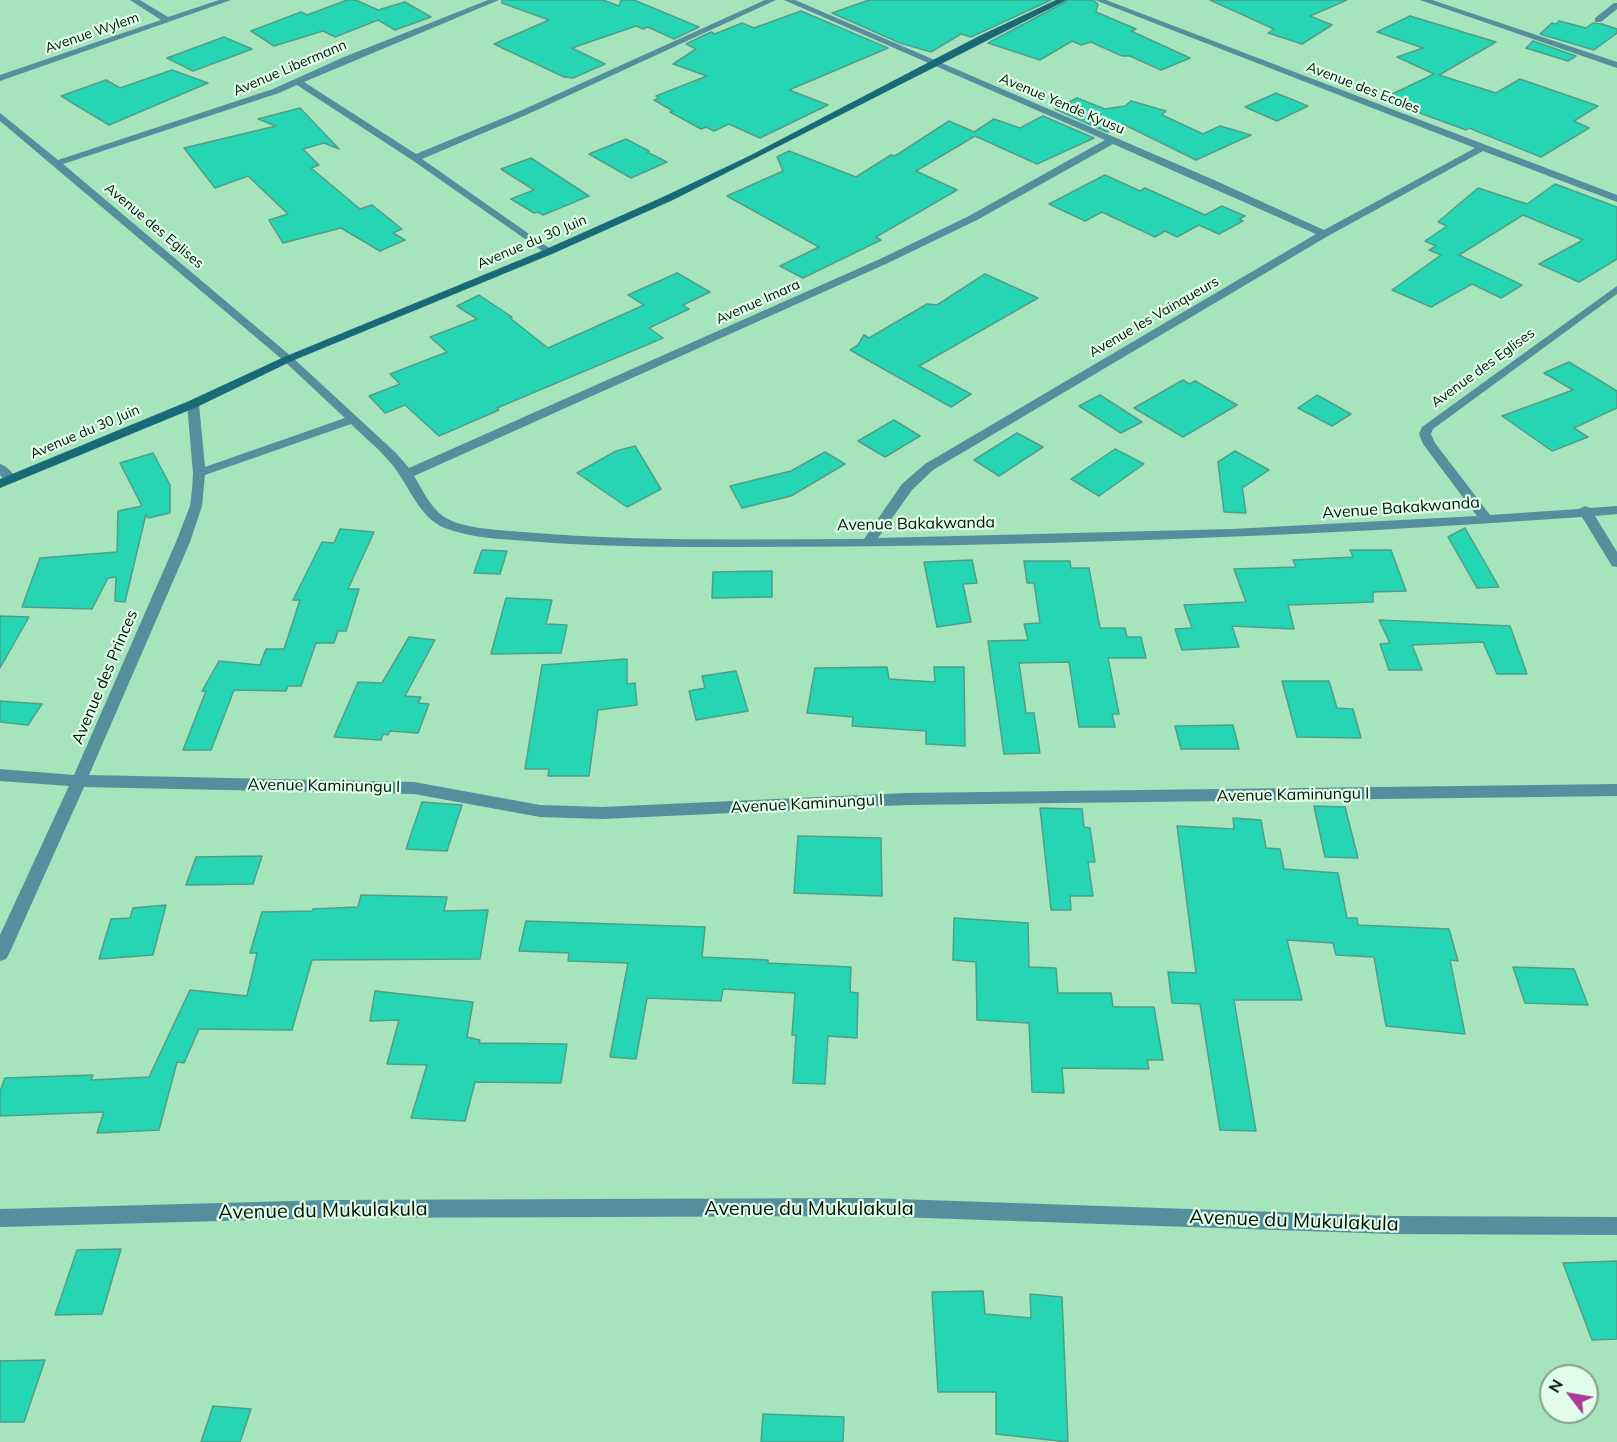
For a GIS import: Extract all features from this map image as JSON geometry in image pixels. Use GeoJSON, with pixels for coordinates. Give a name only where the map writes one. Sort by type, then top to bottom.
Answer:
{"type":"FeatureCollection","features":[{"type":"Feature","properties":{"kind":"street"},"geometry":{"type":"LineString","coordinates":[[134,0],[168,21]]}},
{"type":"Feature","properties":{"kind":"street","name":"Avenue Wylem"},"geometry":{"type":"LineString","coordinates":[[0,78],[227,0]]}},
{"type":"Feature","properties":{"kind":"street","name":"Avenue Libermann"},"geometry":{"type":"LineString","coordinates":[[58,163],[253,100],[347,59],[495,0]]}},
{"type":"Feature","properties":{"kind":"street"},"geometry":{"type":"LineString","coordinates":[[415,158],[523,113],[772,0]]}},
{"type":"Feature","properties":{"kind":"street","name":"Avenue Yende Kyusu"},"geometry":{"type":"LineString","coordinates":[[788,0],[1324,234]]}},
{"type":"Feature","properties":{"kind":"street","name":"Avenue du 30 Juin"},"geometry":{"type":"LineString","coordinates":[[6,482],[193,404],[288,359],[548,252],[742,163],[932,64],[1063,0]]}},
{"type":"Feature","properties":{"kind":"street","name":"Avenue des Ecoles"},"geometry":{"type":"LineString","coordinates":[[1099,0],[1617,199]]}},
{"type":"Feature","properties":{"kind":"street"},"geometry":{"type":"LineString","coordinates":[[1424,0],[1617,65]]}},
{"type":"Feature","properties":{"kind":"street"},"geometry":{"type":"LineString","coordinates":[[1598,20],[1617,5]]}},
{"type":"Feature","properties":{"kind":"street"},"geometry":{"type":"LineString","coordinates":[[298,82],[415,158],[548,252]]}},
{"type":"Feature","properties":{"kind":"street","name":"Avenue des Eglises"},"geometry":{"type":"LineString","coordinates":[[0,116],[5,126],[58,163],[288,359]]}},
{"type":"Feature","properties":{"kind":"street","name":"Avenue Imara"},"geometry":{"type":"LineString","coordinates":[[407,474],[884,261],[973,218],[1113,140]]}},
{"type":"Feature","properties":{"kind":"street","name":"Avenue les Vainqueurs"},"geometry":{"type":"LineString","coordinates":[[868,543],[907,487],[929,467],[1324,234],[1481,148]]}},
{"type":"Feature","properties":{"kind":"street","name":"Avenue des Eglises"},"geometry":{"type":"LineString","coordinates":[[1486,519],[1429,444],[1425,434],[1428,427],[1617,289]]}},
{"type":"Feature","properties":{"kind":"street","name":"Avenue Bakakwanda"},"geometry":{"type":"LineString","coordinates":[[288,359],[392,456],[407,474],[429,510],[439,520],[453,526],[495,534],[565,540],[663,543],[868,543],[1378,527],[1585,510],[1617,510]]}},
{"type":"Feature","properties":{"kind":"street","name":"Avenue des Princes"},"geometry":{"type":"LineString","coordinates":[[0,954],[79,781],[183,542],[196,506],[200,472],[193,404]]}},
{"type":"Feature","properties":{"kind":"street"},"geometry":{"type":"LineString","coordinates":[[200,472],[352,420]]}},
{"type":"Feature","properties":{"kind":"street"},"geometry":{"type":"LineString","coordinates":[[0,468],[6,482]]}},
{"type":"Feature","properties":{"kind":"street"},"geometry":{"type":"LineString","coordinates":[[1585,510],[1617,563]]}},
{"type":"Feature","properties":{"kind":"street","name":"Avenue Kaminungu I"},"geometry":{"type":"LineString","coordinates":[[0,775],[79,781],[414,788],[540,811],[602,813],[906,799],[1617,790]]}},
{"type":"Feature","properties":{"kind":"street","name":"Avenue du Mukulakula"},"geometry":{"type":"LineString","coordinates":[[0,1218],[330,1209],[868,1207],[1393,1225],[1617,1226]]}},
{"type":"Feature","properties":{"kind":"building"},"geometry":{"type":"Polygon","coordinates":[[[347,0],[356,0],[378,10],[405,2],[431,17],[395,30],[378,20],[335,37],[323,31],[274,46],[251,31],[301,12],[307,15],[347,0]]]}},
{"type":"Feature","properties":{"kind":"building"},"geometry":{"type":"Polygon","coordinates":[[[502,0],[603,0],[619,6],[621,0],[634,0],[699,27],[674,39],[648,27],[643,29],[636,26],[572,48],[605,64],[573,78],[564,77],[494,44],[549,20],[502,3],[502,0]]]}},
{"type":"Feature","properties":{"kind":"building"},"geometry":{"type":"Polygon","coordinates":[[[869,0],[1051,0],[971,37],[961,34],[931,52],[900,43],[832,13],[869,0]]]}},
{"type":"Feature","properties":{"kind":"building"},"geometry":{"type":"Polygon","coordinates":[[[1069,0],[1093,0],[1098,4],[1096,12],[1136,29],[1131,31],[1190,58],[1161,70],[1091,42],[1081,45],[1072,41],[1040,60],[988,43],[1069,0]]]}},
{"type":"Feature","properties":{"kind":"building"},"geometry":{"type":"Polygon","coordinates":[[[1210,0],[1347,0],[1310,16],[1332,25],[1302,44],[1268,33],[1274,29],[1210,0]]]}},
{"type":"Feature","properties":{"kind":"building"},"geometry":{"type":"Polygon","coordinates":[[[801,11],[888,48],[789,90],[828,105],[760,138],[729,124],[714,131],[706,127],[701,129],[670,112],[673,111],[654,100],[659,98],[656,96],[707,76],[673,64],[696,49],[686,44],[711,32],[715,34],[742,23],[754,28],[801,11]]]}},
{"type":"Feature","properties":{"kind":"building"},"geometry":{"type":"Polygon","coordinates":[[[1410,16],[1496,42],[1439,75],[1496,93],[1520,79],[1598,106],[1574,121],[1589,128],[1541,157],[1469,128],[1466,130],[1382,99],[1434,74],[1397,57],[1423,48],[1377,32],[1410,16]]]}},
{"type":"Feature","properties":{"kind":"building"},"geometry":{"type":"Polygon","coordinates":[[[1559,21],[1586,28],[1593,23],[1602,24],[1617,29],[1617,33],[1594,50],[1540,34],[1552,23],[1556,24],[1559,21]]]}},
{"type":"Feature","properties":{"kind":"building"},"geometry":{"type":"Polygon","coordinates":[[[224,37],[252,49],[193,71],[167,58],[224,37]]]}},
{"type":"Feature","properties":{"kind":"building"},"geometry":{"type":"Polygon","coordinates":[[[1533,41],[1576,56],[1568,61],[1526,48],[1533,41]]]}},
{"type":"Feature","properties":{"kind":"building"},"geometry":{"type":"Polygon","coordinates":[[[172,70],[208,83],[109,125],[61,96],[106,80],[120,88],[172,70]]]}},
{"type":"Feature","properties":{"kind":"building"},"geometry":{"type":"Polygon","coordinates":[[[1276,93],[1308,106],[1277,121],[1245,107],[1276,93]]]}},
{"type":"Feature","properties":{"kind":"building"},"geometry":{"type":"Polygon","coordinates":[[[1077,98],[1105,109],[1125,106],[1131,101],[1166,111],[1162,115],[1203,134],[1220,126],[1251,135],[1196,160],[1123,124],[1107,132],[1055,109],[1077,98]]]}},
{"type":"Feature","properties":{"kind":"building"},"geometry":{"type":"Polygon","coordinates":[[[300,108],[339,149],[324,143],[303,149],[319,165],[311,168],[360,209],[372,205],[402,229],[393,233],[405,240],[380,251],[341,228],[283,243],[269,220],[288,214],[248,176],[215,188],[184,148],[276,126],[258,119],[300,108]]]}},
{"type":"Feature","properties":{"kind":"building"},"geometry":{"type":"Polygon","coordinates":[[[1043,116],[1094,138],[1037,164],[975,136],[916,171],[957,190],[876,237],[881,240],[803,278],[780,266],[819,247],[727,196],[783,171],[777,157],[789,151],[856,177],[891,155],[895,156],[949,121],[974,132],[994,119],[1020,128],[1043,116]]]}},
{"type":"Feature","properties":{"kind":"building"},"geometry":{"type":"Polygon","coordinates":[[[626,139],[667,162],[631,178],[589,154],[626,139]]]}},
{"type":"Feature","properties":{"kind":"building"},"geometry":{"type":"Polygon","coordinates":[[[531,158],[589,196],[543,215],[538,212],[534,213],[511,199],[534,190],[501,169],[531,158]]]}},
{"type":"Feature","properties":{"kind":"building"},"geometry":{"type":"Polygon","coordinates":[[[1105,175],[1140,191],[1145,188],[1205,215],[1222,206],[1245,216],[1239,219],[1243,221],[1219,234],[1199,225],[1177,237],[1165,231],[1155,237],[1102,212],[1085,221],[1049,204],[1105,175]]]}},
{"type":"Feature","properties":{"kind":"building"},"geometry":{"type":"Polygon","coordinates":[[[1555,184],[1617,207],[1617,259],[1579,282],[1539,264],[1583,240],[1523,215],[1459,255],[1522,285],[1501,298],[1472,284],[1431,307],[1392,290],[1441,255],[1429,250],[1436,246],[1425,241],[1447,226],[1438,222],[1478,188],[1527,204],[1555,184]]]}},
{"type":"Feature","properties":{"kind":"building"},"geometry":{"type":"Polygon","coordinates":[[[677,273],[710,292],[683,305],[689,309],[649,328],[663,338],[497,408],[499,410],[439,436],[405,405],[385,413],[369,396],[400,384],[390,374],[447,352],[430,337],[477,319],[457,306],[479,295],[512,317],[510,318],[548,348],[644,305],[628,295],[677,273]]]}},
{"type":"Feature","properties":{"kind":"building"},"geometry":{"type":"Polygon","coordinates":[[[985,274],[1038,298],[919,366],[971,394],[951,407],[850,350],[858,345],[864,335],[869,338],[927,304],[937,305],[985,274]]]}},
{"type":"Feature","properties":{"kind":"building"},"geometry":{"type":"Polygon","coordinates":[[[1569,362],[1617,391],[1617,408],[1574,428],[1588,437],[1552,451],[1502,416],[1573,390],[1544,373],[1569,362]]]}},
{"type":"Feature","properties":{"kind":"building"},"geometry":{"type":"Polygon","coordinates":[[[1183,380],[1190,384],[1195,381],[1237,405],[1183,437],[1134,408],[1183,380]]]}},
{"type":"Feature","properties":{"kind":"building"},"geometry":{"type":"Polygon","coordinates":[[[1100,395],[1142,422],[1121,433],[1079,406],[1100,395]]]}},
{"type":"Feature","properties":{"kind":"building"},"geometry":{"type":"Polygon","coordinates":[[[1317,395],[1351,414],[1332,426],[1298,408],[1317,395]]]}},
{"type":"Feature","properties":{"kind":"building"},"geometry":{"type":"Polygon","coordinates":[[[894,420],[920,436],[885,457],[858,441],[894,420]]]}},
{"type":"Feature","properties":{"kind":"building"},"geometry":{"type":"Polygon","coordinates":[[[1017,433],[1043,447],[999,476],[974,460],[1017,433]]]}},
{"type":"Feature","properties":{"kind":"building"},"geometry":{"type":"Polygon","coordinates":[[[635,446],[661,489],[627,507],[577,473],[616,451],[635,446]]]}},
{"type":"Feature","properties":{"kind":"building"},"geometry":{"type":"Polygon","coordinates":[[[1115,449],[1144,464],[1099,496],[1071,479],[1115,449]]]}},
{"type":"Feature","properties":{"kind":"building"},"geometry":{"type":"Polygon","coordinates":[[[1235,451],[1269,470],[1244,487],[1242,486],[1246,513],[1224,512],[1218,462],[1235,451]]]}},
{"type":"Feature","properties":{"kind":"building"},"geometry":{"type":"Polygon","coordinates":[[[825,452],[845,464],[791,496],[742,508],[730,486],[791,471],[825,452]]]}},
{"type":"Feature","properties":{"kind":"building"},"geometry":{"type":"Polygon","coordinates":[[[153,453],[170,485],[170,513],[148,518],[146,514],[125,602],[115,601],[116,577],[108,578],[92,609],[22,607],[40,558],[117,552],[118,511],[142,506],[120,463],[153,453]]]}},
{"type":"Feature","properties":{"kind":"building"},"geometry":{"type":"Polygon","coordinates":[[[1465,528],[1499,587],[1477,588],[1448,537],[1465,528]]]}},
{"type":"Feature","properties":{"kind":"building"},"geometry":{"type":"Polygon","coordinates":[[[340,529],[374,532],[348,589],[359,589],[346,631],[338,631],[334,643],[316,643],[301,686],[288,686],[286,691],[234,690],[211,750],[183,750],[206,691],[202,691],[219,661],[260,665],[266,649],[284,649],[300,600],[293,600],[322,542],[334,543],[340,529]]]}},
{"type":"Feature","properties":{"kind":"building"},"geometry":{"type":"Polygon","coordinates":[[[482,550],[507,551],[500,574],[474,573],[482,550]]]}},
{"type":"Feature","properties":{"kind":"building"},"geometry":{"type":"Polygon","coordinates":[[[1350,550],[1391,550],[1406,591],[1373,592],[1373,602],[1288,605],[1294,629],[1232,626],[1239,647],[1182,650],[1175,629],[1192,628],[1184,605],[1246,602],[1234,569],[1296,567],[1293,560],[1353,557],[1350,550]]]}},
{"type":"Feature","properties":{"kind":"building"},"geometry":{"type":"Polygon","coordinates":[[[972,560],[977,583],[963,584],[971,622],[937,627],[924,562],[972,560]]]}},
{"type":"Feature","properties":{"kind":"building"},"geometry":{"type":"Polygon","coordinates":[[[1024,561],[1070,561],[1071,568],[1089,568],[1100,628],[1125,628],[1127,637],[1141,637],[1146,658],[1108,658],[1119,714],[1112,714],[1115,727],[1079,727],[1069,662],[1019,663],[1026,713],[1034,713],[1040,753],[1004,754],[988,641],[1028,640],[1024,624],[1040,623],[1034,583],[1027,583],[1024,561]]]}},
{"type":"Feature","properties":{"kind":"building"},"geometry":{"type":"Polygon","coordinates":[[[772,571],[772,597],[712,598],[713,572],[772,571]]]}},
{"type":"Feature","properties":{"kind":"building"},"geometry":{"type":"Polygon","coordinates":[[[506,598],[552,600],[546,624],[567,625],[561,653],[491,654],[506,598]]]}},
{"type":"Feature","properties":{"kind":"building"},"geometry":{"type":"Polygon","coordinates":[[[0,616],[29,617],[0,668],[0,616]]]}},
{"type":"Feature","properties":{"kind":"building"},"geometry":{"type":"Polygon","coordinates":[[[1379,620],[1510,626],[1527,674],[1497,674],[1483,642],[1412,645],[1422,670],[1389,670],[1380,644],[1390,643],[1379,620]]]}},
{"type":"Feature","properties":{"kind":"building"},"geometry":{"type":"Polygon","coordinates":[[[409,637],[435,640],[405,696],[421,697],[418,703],[429,704],[418,733],[390,731],[388,735],[383,734],[381,740],[334,737],[358,682],[382,683],[409,637]]]}},
{"type":"Feature","properties":{"kind":"building"},"geometry":{"type":"Polygon","coordinates":[[[627,659],[627,684],[635,683],[637,705],[598,710],[589,776],[548,776],[549,769],[525,769],[542,665],[627,659]]]}},
{"type":"Feature","properties":{"kind":"building"},"geometry":{"type":"Polygon","coordinates":[[[887,667],[889,679],[935,682],[934,667],[964,667],[965,746],[926,744],[926,731],[852,726],[853,717],[807,713],[815,668],[887,667]]]}},
{"type":"Feature","properties":{"kind":"building"},"geometry":{"type":"Polygon","coordinates":[[[736,671],[748,711],[696,720],[689,691],[705,688],[702,676],[736,671]]]}},
{"type":"Feature","properties":{"kind":"building"},"geometry":{"type":"Polygon","coordinates":[[[1282,681],[1329,681],[1337,708],[1353,709],[1361,738],[1297,737],[1282,681]]]}},
{"type":"Feature","properties":{"kind":"building"},"geometry":{"type":"Polygon","coordinates":[[[0,701],[42,704],[28,725],[0,722],[0,701]]]}},
{"type":"Feature","properties":{"kind":"building"},"geometry":{"type":"Polygon","coordinates":[[[1233,725],[1239,749],[1181,749],[1175,726],[1233,725]]]}},
{"type":"Feature","properties":{"kind":"building"},"geometry":{"type":"Polygon","coordinates":[[[422,802],[462,805],[447,851],[406,849],[422,802]]]}},
{"type":"Feature","properties":{"kind":"building"},"geometry":{"type":"Polygon","coordinates":[[[1314,806],[1345,807],[1358,858],[1325,857],[1314,806]]]}},
{"type":"Feature","properties":{"kind":"building"},"geometry":{"type":"Polygon","coordinates":[[[1040,808],[1082,809],[1084,827],[1090,828],[1095,862],[1088,862],[1093,896],[1070,896],[1071,910],[1051,910],[1040,808]]]}},
{"type":"Feature","properties":{"kind":"building"},"geometry":{"type":"Polygon","coordinates":[[[1233,818],[1261,820],[1266,848],[1280,849],[1284,869],[1338,873],[1347,918],[1357,918],[1358,925],[1449,929],[1458,961],[1450,960],[1465,1034],[1386,1026],[1374,957],[1336,955],[1333,943],[1287,940],[1302,1000],[1234,1000],[1256,1131],[1220,1130],[1200,1004],[1172,1003],[1168,972],[1196,973],[1177,826],[1234,829],[1233,818]]]}},
{"type":"Feature","properties":{"kind":"building"},"geometry":{"type":"Polygon","coordinates":[[[798,836],[881,838],[882,896],[794,893],[798,836]]]}},
{"type":"Feature","properties":{"kind":"building"},"geometry":{"type":"Polygon","coordinates":[[[262,856],[253,884],[186,885],[196,857],[262,856]]]}},
{"type":"Feature","properties":{"kind":"building"},"geometry":{"type":"Polygon","coordinates":[[[361,895],[447,897],[444,911],[488,910],[480,959],[312,960],[292,1030],[199,1029],[184,1063],[177,1062],[159,1130],[97,1133],[104,1112],[0,1116],[0,1091],[5,1078],[93,1075],[91,1080],[149,1077],[190,990],[247,996],[257,953],[250,953],[262,912],[358,907],[361,895]]]}},
{"type":"Feature","properties":{"kind":"building"},"geometry":{"type":"Polygon","coordinates":[[[166,905],[153,955],[99,959],[111,919],[130,918],[133,908],[166,905]]]}},
{"type":"Feature","properties":{"kind":"building"},"geometry":{"type":"Polygon","coordinates":[[[954,918],[1028,923],[1029,967],[1056,968],[1058,993],[1111,993],[1113,1007],[1154,1007],[1163,1060],[1147,1060],[1149,1069],[1062,1068],[1064,1093],[1032,1092],[1029,1023],[977,1020],[976,962],[953,960],[954,918]]]}},
{"type":"Feature","properties":{"kind":"building"},"geometry":{"type":"Polygon","coordinates":[[[526,921],[705,927],[702,957],[851,967],[850,992],[858,993],[857,1038],[828,1036],[825,1084],[793,1083],[796,1035],[792,1035],[795,993],[723,989],[721,1001],[647,998],[636,1059],[610,1057],[628,963],[568,961],[569,953],[519,951],[526,921]]]}},
{"type":"Feature","properties":{"kind":"building"},"geometry":{"type":"Polygon","coordinates":[[[1513,967],[1574,969],[1588,1005],[1525,1003],[1513,967]]]}},
{"type":"Feature","properties":{"kind":"building"},"geometry":{"type":"Polygon","coordinates":[[[375,991],[473,1002],[467,1037],[480,1040],[479,1043],[567,1044],[561,1083],[475,1082],[465,1121],[411,1118],[427,1065],[387,1064],[399,1020],[370,1021],[375,991]]]}},
{"type":"Feature","properties":{"kind":"building"},"geometry":{"type":"Polygon","coordinates":[[[121,1249],[102,1314],[55,1315],[77,1250],[121,1249]]]}},
{"type":"Feature","properties":{"kind":"building"},"geometry":{"type":"Polygon","coordinates":[[[1617,1261],[1617,1339],[1592,1340],[1563,1263],[1617,1261]]]}},
{"type":"Feature","properties":{"kind":"building"},"geometry":{"type":"Polygon","coordinates":[[[983,1291],[985,1314],[1031,1318],[1030,1294],[1062,1297],[1068,1442],[996,1434],[996,1392],[938,1392],[932,1292],[983,1291]]]}},
{"type":"Feature","properties":{"kind":"building"},"geometry":{"type":"Polygon","coordinates":[[[45,1360],[24,1422],[0,1422],[0,1361],[45,1360]]]}},
{"type":"Feature","properties":{"kind":"building"},"geometry":{"type":"Polygon","coordinates":[[[213,1406],[251,1409],[240,1442],[201,1442],[213,1406]]]}},
{"type":"Feature","properties":{"kind":"building"},"geometry":{"type":"Polygon","coordinates":[[[763,1414],[844,1417],[843,1442],[761,1442],[763,1414]]]}}]}
